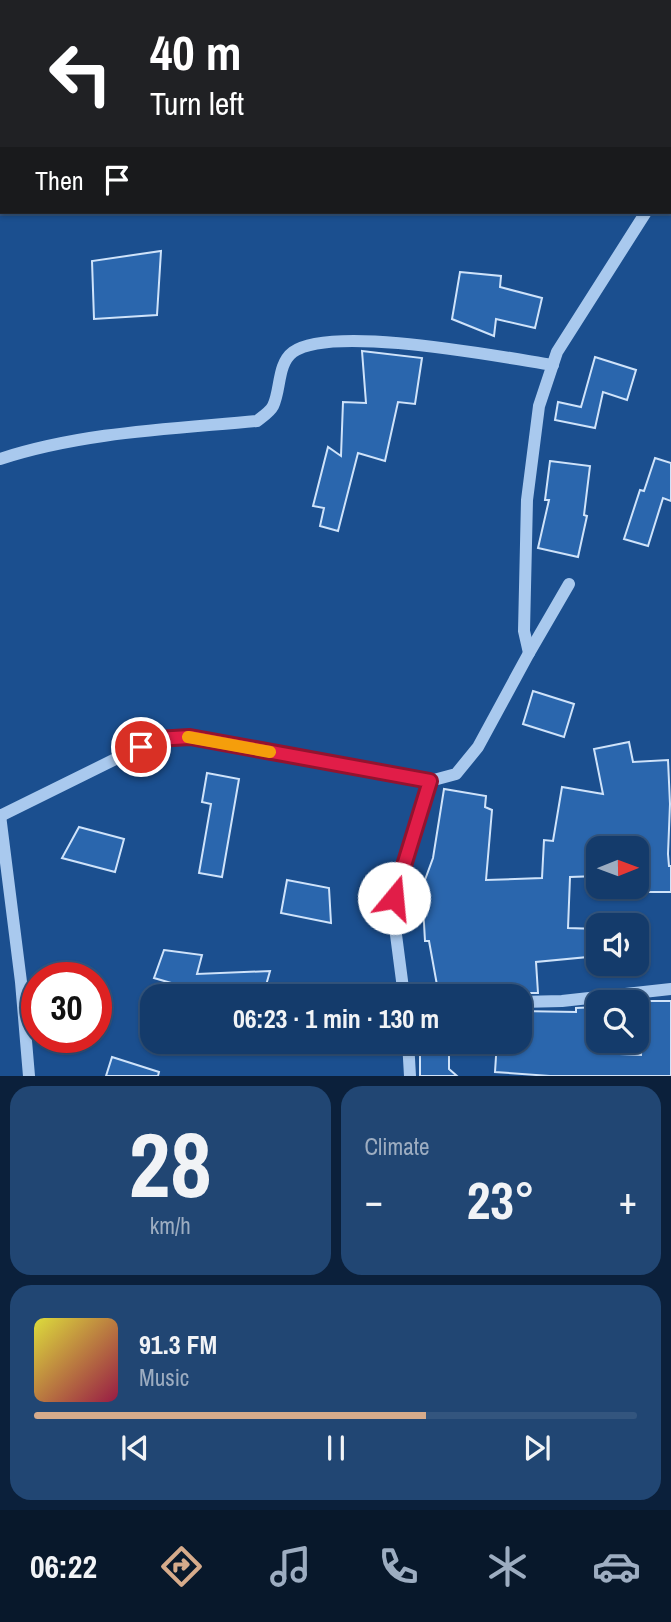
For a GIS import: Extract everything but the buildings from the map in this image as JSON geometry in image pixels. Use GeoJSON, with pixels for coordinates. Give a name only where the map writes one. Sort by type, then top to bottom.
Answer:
{"type":"FeatureCollection","features":[{"type":"Feature","properties":{"kind":"street"},"geometry":{"type":"LineString","coordinates":[[528,653],[524,631],[527,500],[539,406],[557,352],[645,214]]}},
{"type":"Feature","properties":{"kind":"street"},"geometry":{"type":"LineString","coordinates":[[0,459],[37,447],[90,437],[257,421],[273,407],[282,371],[291,353],[312,343],[390,341],[553,365]]}},
{"type":"Feature","properties":{"kind":"street"},"geometry":{"type":"LineString","coordinates":[[29,1076],[21,982],[0,815],[156,739],[190,737],[430,781],[456,774],[478,747],[528,653],[569,584]]}},
{"type":"Feature","properties":{"kind":"street"},"geometry":{"type":"LineString","coordinates":[[402,984],[394,898],[430,781]]}},
{"type":"Feature","properties":{"kind":"street"},"geometry":{"type":"LineString","coordinates":[[532,1002],[671,989]]}},
{"type":"Feature","properties":{"kind":"street"},"geometry":{"type":"LineString","coordinates":[[409,1054],[410,1076]]}},
{"type":"Feature","properties":{"kind":"slow traffic"},"geometry":{"type":"LineString","coordinates":[[188,737],[270,752]]}},
{"type":"Feature","properties":{"kind":"route"},"geometry":{"type":"LineString","coordinates":[[141,747],[156,739],[190,737],[430,781],[394,898]]}}]}
